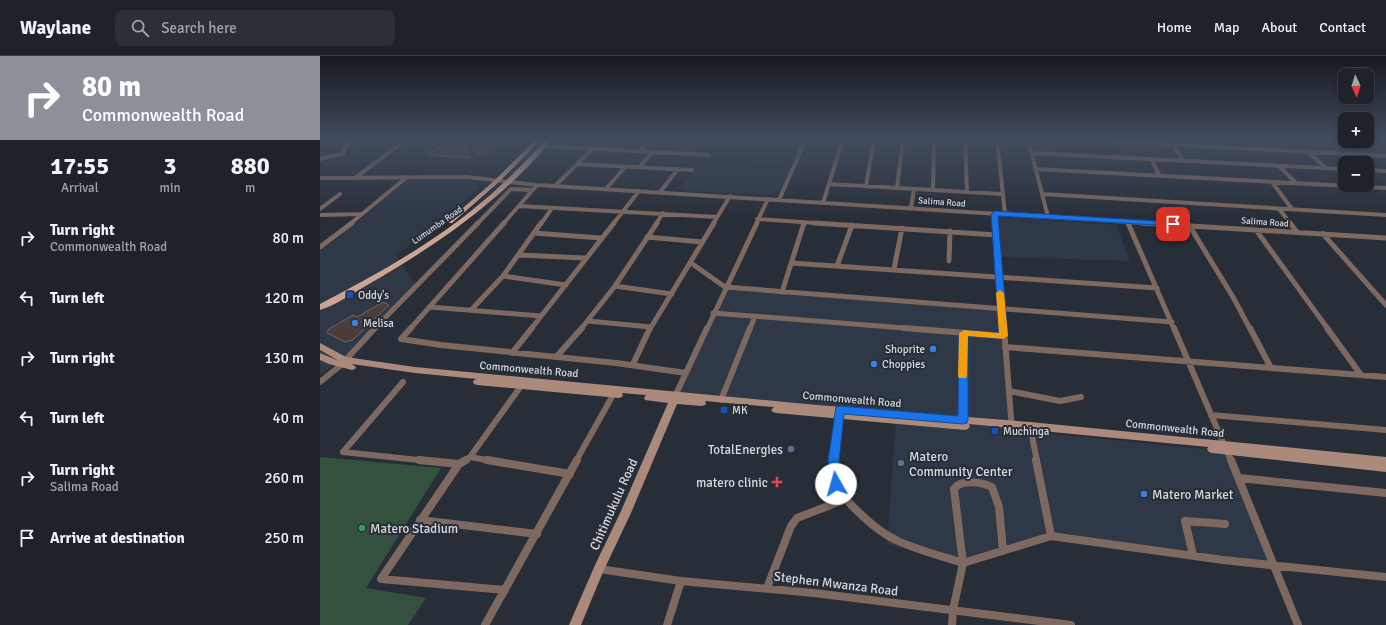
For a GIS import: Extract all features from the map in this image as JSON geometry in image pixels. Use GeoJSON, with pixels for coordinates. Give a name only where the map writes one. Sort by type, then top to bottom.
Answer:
{"type":"FeatureCollection","features":[{"type":"Feature","properties":{"kind":"main road","name":"Lumumba Road"},"geometry":{"type":"LineString","coordinates":[[320,303],[364,280],[399,258],[453,220],[512,166]]}},
{"type":"Feature","properties":{"kind":"main road","name":"Lumumba Road"},"geometry":{"type":"LineString","coordinates":[[320,307],[372,279],[462,221],[508,183],[525,166]]}},
{"type":"Feature","properties":{"kind":"main road","name":"Commonwealth Road"},"geometry":{"type":"LineString","coordinates":[[320,346],[342,363],[839,413],[1012,427],[1226,448],[1386,468]]}},
{"type":"Feature","properties":{"kind":"main road","name":"Commonwealth Road"},"geometry":{"type":"LineString","coordinates":[[320,356],[342,363],[521,386],[613,394],[720,400],[839,413]]}},
{"type":"Feature","properties":{"kind":"main road","name":"Chitimukulu Road"},"geometry":{"type":"LineString","coordinates":[[575,625],[599,569],[626,513],[674,397]]}},
{"type":"Feature","properties":{"kind":"main road","name":"Commonwealth Road"},"geometry":{"type":"LineString","coordinates":[[1012,427],[1031,431],[1386,461]]}},
{"type":"Feature","properties":{"kind":"street"},"geometry":{"type":"LineString","coordinates":[[355,178],[372,166]]}},
{"type":"Feature","properties":{"kind":"street"},"geometry":{"type":"LineString","coordinates":[[555,186],[575,166]]}},
{"type":"Feature","properties":{"kind":"street"},"geometry":{"type":"LineString","coordinates":[[615,166],[692,170]]}},
{"type":"Feature","properties":{"kind":"street"},"geometry":{"type":"LineString","coordinates":[[606,189],[626,166]]}},
{"type":"Feature","properties":{"kind":"street"},"geometry":{"type":"LineString","coordinates":[[779,200],[794,166]]}},
{"type":"Feature","properties":{"kind":"street"},"geometry":{"type":"LineString","coordinates":[[823,203],[835,166]]}},
{"type":"Feature","properties":{"kind":"street"},"geometry":{"type":"LineString","coordinates":[[866,186],[869,166]]}},
{"type":"Feature","properties":{"kind":"street"},"geometry":{"type":"LineString","coordinates":[[897,188],[900,166]]}},
{"type":"Feature","properties":{"kind":"street"},"geometry":{"type":"LineString","coordinates":[[933,166],[933,190]]}},
{"type":"Feature","properties":{"kind":"street"},"geometry":{"type":"LineString","coordinates":[[966,166],[967,192]]}},
{"type":"Feature","properties":{"kind":"street"},"geometry":{"type":"LineString","coordinates":[[999,166],[1005,214]]}},
{"type":"Feature","properties":{"kind":"street"},"geometry":{"type":"LineString","coordinates":[[1034,166],[1048,217]]}},
{"type":"Feature","properties":{"kind":"street"},"geometry":{"type":"LineString","coordinates":[[1154,166],[1159,176]]}},
{"type":"Feature","properties":{"kind":"street"},"geometry":{"type":"LineString","coordinates":[[1272,166],[1338,169]]}},
{"type":"Feature","properties":{"kind":"street"},"geometry":{"type":"LineString","coordinates":[[1279,166],[1296,182]]}},
{"type":"Feature","properties":{"kind":"street"},"geometry":{"type":"LineString","coordinates":[[660,192],[678,169]]}},
{"type":"Feature","properties":{"kind":"street"},"geometry":{"type":"LineString","coordinates":[[1035,169],[1386,188]]}},
{"type":"Feature","properties":{"kind":"street"},"geometry":{"type":"LineString","coordinates":[[1374,170],[1386,171]]}},
{"type":"Feature","properties":{"kind":"street"},"geometry":{"type":"LineString","coordinates":[[320,247],[407,177]]}},
{"type":"Feature","properties":{"kind":"street","name":"Salima Road"},"geometry":{"type":"LineString","coordinates":[[320,178],[467,177],[535,188],[555,186],[730,196],[1297,232],[1385,239]]}},
{"type":"Feature","properties":{"kind":"street"},"geometry":{"type":"LineString","coordinates":[[1272,182],[1292,209]]}},
{"type":"Feature","properties":{"kind":"street"},"geometry":{"type":"LineString","coordinates":[[830,184],[1002,194]]}},
{"type":"Feature","properties":{"kind":"street"},"geometry":{"type":"LineString","coordinates":[[535,188],[401,339],[406,342],[633,364],[686,373]]}},
{"type":"Feature","properties":{"kind":"street"},"geometry":{"type":"LineString","coordinates":[[320,382],[342,363],[511,189],[535,188]]}},
{"type":"Feature","properties":{"kind":"street"},"geometry":{"type":"LineString","coordinates":[[911,208],[914,189]]}},
{"type":"Feature","properties":{"kind":"street"},"geometry":{"type":"LineString","coordinates":[[512,353],[639,191]]}},
{"type":"Feature","properties":{"kind":"street"},"geometry":{"type":"LineString","coordinates":[[320,209],[340,194]]}},
{"type":"Feature","properties":{"kind":"street"},"geometry":{"type":"LineString","coordinates":[[1042,194],[1386,215]]}},
{"type":"Feature","properties":{"kind":"street"},"geometry":{"type":"LineString","coordinates":[[633,364],[651,327],[691,263],[730,196]]}},
{"type":"Feature","properties":{"kind":"street"},"geometry":{"type":"LineString","coordinates":[[674,397],[757,219],[768,199]]}},
{"type":"Feature","properties":{"kind":"street"},"geometry":{"type":"LineString","coordinates":[[519,206],[717,217]]}},
{"type":"Feature","properties":{"kind":"street"},"geometry":{"type":"LineString","coordinates":[[472,309],[503,276],[552,208]]}},
{"type":"Feature","properties":{"kind":"street"},"geometry":{"type":"LineString","coordinates":[[1279,209],[1297,232]]}},
{"type":"Feature","properties":{"kind":"street"},"geometry":{"type":"LineString","coordinates":[[557,356],[588,321],[614,286],[663,213]]}},
{"type":"Feature","properties":{"kind":"street"},"geometry":{"type":"LineString","coordinates":[[320,215],[362,214]]}},
{"type":"Feature","properties":{"kind":"street"},"geometry":{"type":"LineString","coordinates":[[995,214],[1012,427]]}},
{"type":"Feature","properties":{"kind":"street"},"geometry":{"type":"LineString","coordinates":[[757,219],[997,235]]}},
{"type":"Feature","properties":{"kind":"street"},"geometry":{"type":"LineString","coordinates":[[1127,221],[1239,478],[1298,625]]}},
{"type":"Feature","properties":{"kind":"street"},"geometry":{"type":"LineString","coordinates":[[782,292],[804,222]]}},
{"type":"Feature","properties":{"kind":"street"},"geometry":{"type":"LineString","coordinates":[[836,266],[852,225]]}},
{"type":"Feature","properties":{"kind":"street"},"geometry":{"type":"LineString","coordinates":[[1189,225],[1233,297],[1271,368]]}},
{"type":"Feature","properties":{"kind":"street"},"geometry":{"type":"LineString","coordinates":[[894,269],[902,228]]}},
{"type":"Feature","properties":{"kind":"street"},"geometry":{"type":"LineString","coordinates":[[1256,230],[1361,375]]}},
{"type":"Feature","properties":{"kind":"street"},"geometry":{"type":"LineString","coordinates":[[949,261],[950,231]]}},
{"type":"Feature","properties":{"kind":"street"},"geometry":{"type":"LineString","coordinates":[[534,233],[601,238]]}},
{"type":"Feature","properties":{"kind":"street"},"geometry":{"type":"LineString","coordinates":[[1323,234],[1386,305]]}},
{"type":"Feature","properties":{"kind":"street"},"geometry":{"type":"LineString","coordinates":[[647,237],[702,242]]}},
{"type":"Feature","properties":{"kind":"street"},"geometry":{"type":"LineString","coordinates":[[519,255],[585,258]]}},
{"type":"Feature","properties":{"kind":"street"},"geometry":{"type":"LineString","coordinates":[[691,263],[725,287],[851,296],[1002,310],[1172,322]]}},
{"type":"Feature","properties":{"kind":"street"},"geometry":{"type":"LineString","coordinates":[[791,263],[1157,288]]}},
{"type":"Feature","properties":{"kind":"street"},"geometry":{"type":"LineString","coordinates":[[503,276],[547,281],[566,285]]}},
{"type":"Feature","properties":{"kind":"street"},"geometry":{"type":"LineString","coordinates":[[614,286],[672,294]]}},
{"type":"Feature","properties":{"kind":"street"},"geometry":{"type":"LineString","coordinates":[[430,308],[472,309],[541,316]]}},
{"type":"Feature","properties":{"kind":"street"},"geometry":{"type":"LineString","coordinates":[[713,313],[1004,336]]}},
{"type":"Feature","properties":{"kind":"street"},"geometry":{"type":"LineString","coordinates":[[720,400],[755,316]]}},
{"type":"Feature","properties":{"kind":"street"},"geometry":{"type":"LineString","coordinates":[[588,321],[651,327]]}},
{"type":"Feature","properties":{"kind":"street"},"geometry":{"type":"LineString","coordinates":[[963,423],[964,333]]}},
{"type":"Feature","properties":{"kind":"street"},"geometry":{"type":"LineString","coordinates":[[1005,347],[1386,377]]}},
{"type":"Feature","properties":{"kind":"street"},"geometry":{"type":"LineString","coordinates":[[402,382],[343,452],[459,464]]}},
{"type":"Feature","properties":{"kind":"street"},"geometry":{"type":"LineString","coordinates":[[505,590],[381,579],[459,464],[470,457],[521,386]]}},
{"type":"Feature","properties":{"kind":"street"},"geometry":{"type":"LineString","coordinates":[[1009,391],[1060,401],[1081,397]]}},
{"type":"Feature","properties":{"kind":"street"},"geometry":{"type":"LineString","coordinates":[[486,625],[613,394]]}},
{"type":"Feature","properties":{"kind":"street"},"geometry":{"type":"LineString","coordinates":[[839,413],[833,472],[836,484],[846,499],[863,517],[895,540],[963,563],[1052,536],[1193,555],[1386,577]]}},
{"type":"Feature","properties":{"kind":"street"},"geometry":{"type":"LineString","coordinates":[[1211,415],[1386,430]]}},
{"type":"Feature","properties":{"kind":"street"},"geometry":{"type":"LineString","coordinates":[[1031,431],[1052,536]]}},
{"type":"Feature","properties":{"kind":"street"},"geometry":{"type":"LineString","coordinates":[[470,457],[570,474]]}},
{"type":"Feature","properties":{"kind":"street"},"geometry":{"type":"LineString","coordinates":[[1239,478],[1386,493]]}},
{"type":"Feature","properties":{"kind":"street"},"geometry":{"type":"LineString","coordinates":[[952,625],[953,610],[963,563],[954,489],[956,486],[964,482],[987,485],[993,488],[995,492],[1003,551]]}},
{"type":"Feature","properties":{"kind":"street"},"geometry":{"type":"LineString","coordinates":[[767,588],[791,526],[797,518],[846,499]]}},
{"type":"Feature","properties":{"kind":"street"},"geometry":{"type":"LineString","coordinates":[[420,520],[537,534]]}},
{"type":"Feature","properties":{"kind":"street"},"geometry":{"type":"LineString","coordinates":[[1193,555],[1185,521],[1188,520],[1225,524]]}},
{"type":"Feature","properties":{"kind":"street","name":"Stephen Mwanza Road"},"geometry":{"type":"LineString","coordinates":[[599,569],[681,581],[767,588],[953,610],[1034,623],[1071,625]]}},
{"type":"Feature","properties":{"kind":"street"},"geometry":{"type":"LineString","coordinates":[[667,625],[681,581]]}},
{"type":"Feature","properties":{"kind":"shaded area"},"geometry":{"type":"Polygon","coordinates":[[[699,166],[791,170],[781,192],[772,195],[686,191],[681,188],[699,166]]]}},
{"type":"Feature","properties":{"kind":"shaded area"},"geometry":{"type":"Polygon","coordinates":[[[407,180],[472,180],[480,188],[436,225],[396,255],[415,284],[348,354],[320,375],[320,248],[335,241],[407,180]]]}},
{"type":"Feature","properties":{"kind":"shaded area"},"geometry":{"type":"Polygon","coordinates":[[[997,216],[1116,225],[1130,261],[999,257],[997,216]]]}},
{"type":"Feature","properties":{"kind":"shaded area"},"geometry":{"type":"Polygon","coordinates":[[[725,287],[1002,310],[1011,430],[1223,451],[1275,566],[1055,537],[969,563],[887,544],[896,419],[673,398],[725,287]]]}},
{"type":"Feature","properties":{"kind":"green space","name":"Matero Stadium"},"geometry":{"type":"Polygon","coordinates":[[[320,457],[441,468],[366,588],[426,598],[408,625],[320,625],[320,457]]]}},
{"type":"Feature","properties":{"kind":"building","name":"Melisa"},"geometry":{"type":"Polygon","coordinates":[[[383,302],[389,305],[353,340],[345,342],[327,333],[329,329],[353,315],[357,317],[383,302]]]}},
{"type":"Feature","properties":{"kind":"slow traffic"},"geometry":{"type":"LineString","coordinates":[[963,376],[964,333],[1004,336],[1000,293]]}},
{"type":"Feature","properties":{"kind":"place","name":"Oddy's"},"geometry":{"type":"Point","coordinates":[350,295]}},
{"type":"Feature","properties":{"kind":"place","name":"Melisa"},"geometry":{"type":"Point","coordinates":[355,323]}},
{"type":"Feature","properties":{"kind":"place","name":"Shoprite"},"geometry":{"type":"Point","coordinates":[933,349]}},
{"type":"Feature","properties":{"kind":"place","name":"Choppies"},"geometry":{"type":"Point","coordinates":[874,364]}},
{"type":"Feature","properties":{"kind":"place","name":"MK"},"geometry":{"type":"Point","coordinates":[724,410]}},
{"type":"Feature","properties":{"kind":"place","name":"Muchinga"},"geometry":{"type":"Point","coordinates":[995,431]}},
{"type":"Feature","properties":{"kind":"place","name":"TotalEnergies"},"geometry":{"type":"Point","coordinates":[791,449]}},
{"type":"Feature","properties":{"kind":"place","name":"Matero Community Center"},"geometry":{"type":"Point","coordinates":[901,463]}},
{"type":"Feature","properties":{"kind":"place","name":"matero clinic"},"geometry":{"type":"Point","coordinates":[777,482]}},
{"type":"Feature","properties":{"kind":"place","name":"Matero Market"},"geometry":{"type":"Point","coordinates":[1144,494]}},
{"type":"Feature","properties":{"kind":"place","name":"Matero Stadium"},"geometry":{"type":"Point","coordinates":[362,528]}},
{"type":"Feature","properties":{"kind":"route"},"geometry":{"type":"LineString","coordinates":[[836,484],[833,472],[833,461],[840,410],[963,420],[962,386],[964,333],[1004,336],[995,214],[1173,224]]}}]}
